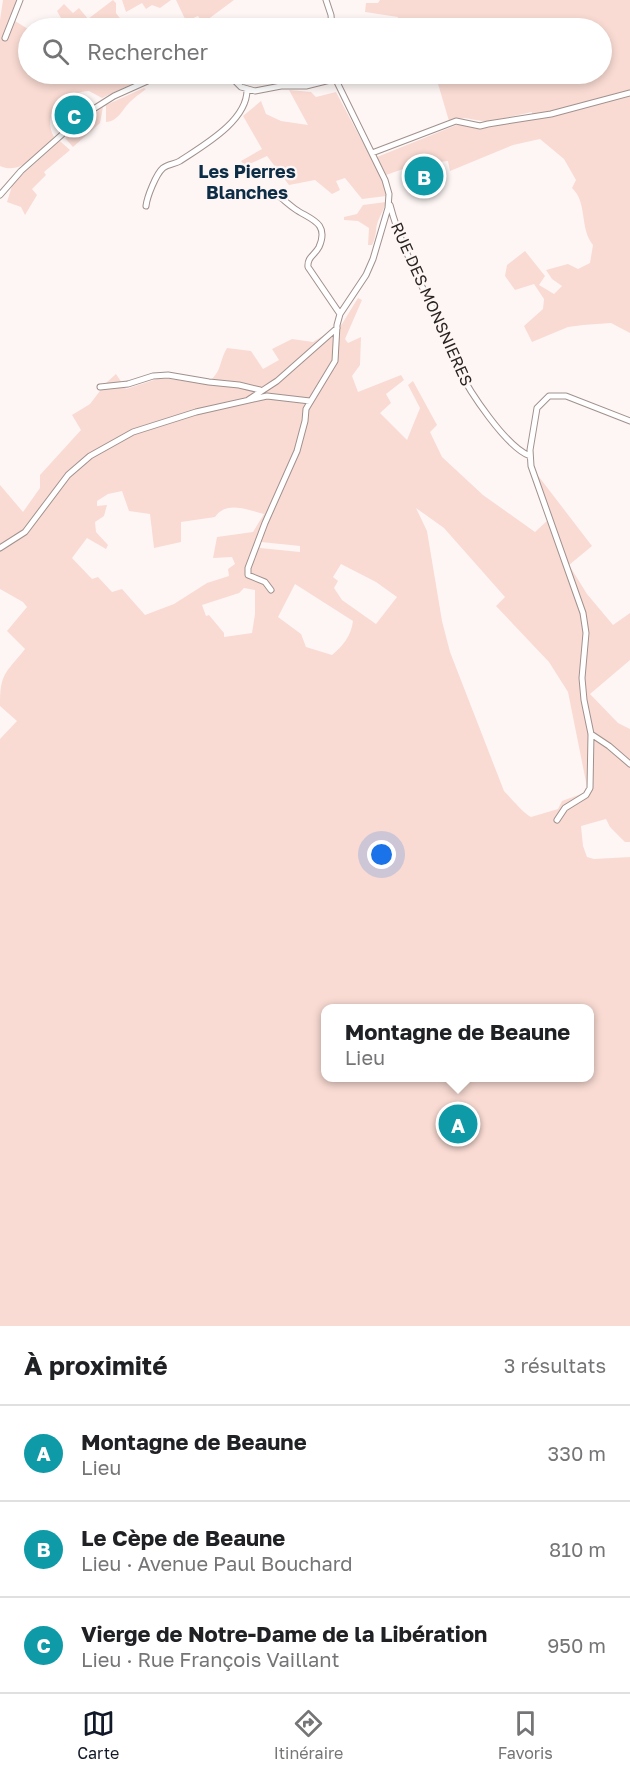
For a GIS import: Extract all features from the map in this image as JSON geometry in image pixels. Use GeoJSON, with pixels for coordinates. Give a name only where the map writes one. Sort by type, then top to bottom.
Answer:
{"type":"FeatureCollection","features":[{"type":"Feature","properties":{"kind":"street"},"geometry":{"type":"LineString","coordinates":[[5,38],[20,0]]}},
{"type":"Feature","properties":{"kind":"street"},"geometry":{"type":"LineString","coordinates":[[326,0],[331,18]]}},
{"type":"Feature","properties":{"kind":"street"},"geometry":{"type":"LineString","coordinates":[[0,195],[21,171],[84,115],[114,96],[141,84]]}},
{"type":"Feature","properties":{"kind":"street"},"geometry":{"type":"LineString","coordinates":[[238,84],[247,90],[259,91],[281,86],[312,84]]}},
{"type":"Feature","properties":{"kind":"street","name":"RUE DES MONSNIERES"},"geometry":{"type":"LineString","coordinates":[[338,84],[385,180],[394,220],[413,269],[458,369],[480,405],[508,439],[520,451],[530,456]]}},
{"type":"Feature","properties":{"kind":"street"},"geometry":{"type":"LineString","coordinates":[[146,206],[149,192],[162,169],[177,162],[234,121],[245,106],[247,90]]}},
{"type":"Feature","properties":{"kind":"street"},"geometry":{"type":"LineString","coordinates":[[372,153],[456,121],[480,126],[551,114],[630,93]]}},
{"type":"Feature","properties":{"kind":"street"},"geometry":{"type":"LineString","coordinates":[[276,194],[294,209],[315,219],[318,223],[321,232],[320,244],[308,260],[308,267],[340,314]]}},
{"type":"Feature","properties":{"kind":"street"},"geometry":{"type":"LineString","coordinates":[[272,590],[265,582],[248,575],[248,568],[297,451],[306,409],[332,367],[337,353],[337,328],[340,314],[369,269],[389,201]]}},
{"type":"Feature","properties":{"kind":"street"},"geometry":{"type":"LineString","coordinates":[[247,401],[260,390],[277,381],[337,328]]}},
{"type":"Feature","properties":{"kind":"street"},"geometry":{"type":"LineString","coordinates":[[100,387],[128,384],[153,376],[168,375],[260,390]]}},
{"type":"Feature","properties":{"kind":"street"},"geometry":{"type":"LineString","coordinates":[[0,548],[25,532],[35,521],[59,484],[90,456],[133,432],[196,412],[267,396],[310,401]]}},
{"type":"Feature","properties":{"kind":"street"},"geometry":{"type":"LineString","coordinates":[[557,820],[569,804],[588,793],[591,774],[591,734],[582,678],[586,633],[583,613],[531,466],[530,456],[537,408],[549,396],[566,396],[630,421]]}},
{"type":"Feature","properties":{"kind":"street"},"geometry":{"type":"LineString","coordinates":[[591,734],[630,764]]}},
{"type":"Feature","properties":{"kind":"shaded area"},"geometry":{"type":"Polygon","coordinates":[[[3,0],[22,0],[15,21],[18,23],[18,84],[132,84],[102,98],[89,91],[65,99],[58,105],[50,119],[54,137],[30,160],[16,168],[0,166],[0,20],[3,0]]]}},
{"type":"Feature","properties":{"kind":"shaded area"},"geometry":{"type":"Polygon","coordinates":[[[113,0],[116,3],[116,13],[120,18],[89,18],[113,0]]]}},
{"type":"Feature","properties":{"kind":"shaded area"},"geometry":{"type":"Polygon","coordinates":[[[122,0],[171,0],[160,8],[152,5],[146,9],[142,3],[126,12],[122,0]]]}},
{"type":"Feature","properties":{"kind":"shaded area"},"geometry":{"type":"Polygon","coordinates":[[[176,0],[234,0],[210,18],[198,16],[185,18],[176,0]]]}},
{"type":"Feature","properties":{"kind":"shaded area"},"geometry":{"type":"Polygon","coordinates":[[[380,0],[630,0],[630,333],[611,323],[583,325],[568,327],[532,342],[524,326],[543,309],[544,299],[534,284],[515,290],[505,276],[507,265],[525,251],[545,276],[539,285],[554,294],[562,286],[552,279],[546,270],[568,264],[578,269],[590,263],[593,245],[586,231],[580,201],[572,188],[576,180],[564,159],[540,139],[513,145],[450,171],[448,161],[431,163],[431,159],[386,175],[377,157],[459,124],[481,129],[532,118],[532,112],[487,122],[465,118],[449,121],[438,84],[612,84],[612,18],[398,18],[365,12],[366,3],[378,3],[380,0]]]}},
{"type":"Feature","properties":{"kind":"shaded area"},"geometry":{"type":"Polygon","coordinates":[[[64,4],[73,13],[79,8],[87,18],[61,18],[57,11],[64,4]]]}},
{"type":"Feature","properties":{"kind":"shaded area"},"geometry":{"type":"Polygon","coordinates":[[[146,89],[117,117],[106,122],[106,105],[146,89]]]}},
{"type":"Feature","properties":{"kind":"shaded area"},"geometry":{"type":"Polygon","coordinates":[[[289,90],[311,92],[316,97],[336,92],[383,181],[386,196],[362,199],[345,178],[336,181],[340,190],[332,194],[315,180],[289,185],[267,156],[245,166],[241,161],[262,149],[243,116],[261,101],[266,114],[281,121],[308,125],[289,90]]]}},
{"type":"Feature","properties":{"kind":"shaded area"},"geometry":{"type":"Polygon","coordinates":[[[103,107],[100,123],[73,147],[65,138],[103,107]]]}},
{"type":"Feature","properties":{"kind":"shaded area"},"geometry":{"type":"Polygon","coordinates":[[[60,141],[70,150],[44,172],[46,175],[32,189],[37,195],[25,215],[21,207],[7,202],[13,183],[60,141]]]}},
{"type":"Feature","properties":{"kind":"shaded area"},"geometry":{"type":"Polygon","coordinates":[[[386,202],[378,221],[374,242],[368,245],[369,228],[358,221],[344,220],[344,217],[357,214],[363,205],[386,202]]]}},
{"type":"Feature","properties":{"kind":"shaded area"},"geometry":{"type":"Polygon","coordinates":[[[358,298],[362,300],[345,339],[348,343],[361,337],[360,365],[352,376],[358,392],[401,375],[404,380],[386,394],[391,403],[380,413],[407,440],[420,408],[408,385],[413,381],[437,425],[430,432],[442,457],[483,495],[535,532],[548,520],[536,473],[592,546],[569,565],[587,594],[613,625],[630,613],[630,660],[590,694],[618,723],[630,729],[630,842],[625,842],[610,827],[606,819],[581,826],[583,846],[587,857],[594,859],[630,857],[630,1326],[0,1326],[0,739],[17,721],[0,706],[0,695],[5,674],[25,649],[7,631],[27,607],[23,602],[0,589],[0,485],[23,512],[40,488],[40,475],[81,430],[72,415],[90,404],[116,374],[126,389],[157,379],[205,384],[215,376],[227,348],[251,351],[263,369],[279,360],[272,349],[292,339],[313,342],[342,324],[358,298]],[[122,491],[108,494],[97,501],[97,506],[107,505],[104,516],[95,522],[96,532],[108,545],[106,549],[87,538],[72,558],[92,579],[98,577],[112,592],[122,589],[145,615],[174,604],[207,583],[229,576],[228,569],[235,564],[232,557],[213,558],[217,537],[253,532],[264,514],[231,508],[225,509],[215,517],[181,522],[181,542],[154,548],[150,514],[129,511],[122,491]],[[416,508],[427,531],[442,621],[450,652],[504,791],[531,817],[558,809],[562,801],[584,793],[587,787],[568,692],[549,662],[496,606],[505,597],[444,528],[416,508]],[[261,542],[260,548],[300,552],[300,546],[261,542]],[[341,564],[333,577],[338,581],[334,588],[342,600],[376,624],[397,597],[376,582],[341,564]],[[295,584],[278,617],[301,634],[306,647],[332,655],[346,640],[353,621],[295,584]],[[244,588],[239,593],[202,605],[206,616],[209,615],[224,633],[224,637],[252,633],[255,590],[244,588]]]}},
{"type":"Feature","properties":{"kind":"place","name":"Vierge de Notre-Dame de la Libération"},"geometry":{"type":"Point","coordinates":[74,115]}},
{"type":"Feature","properties":{"kind":"place","name":"Le Cèpe de Beaune"},"geometry":{"type":"Point","coordinates":[424,176]}},
{"type":"Feature","properties":{"kind":"place","name":"Montagne de Beaune"},"geometry":{"type":"Point","coordinates":[458,1124]}},
{"type":"Feature","properties":{"kind":"district","name":"Les Pierres Blanches"},"geometry":{"type":"Point","coordinates":[247,182]}}]}
